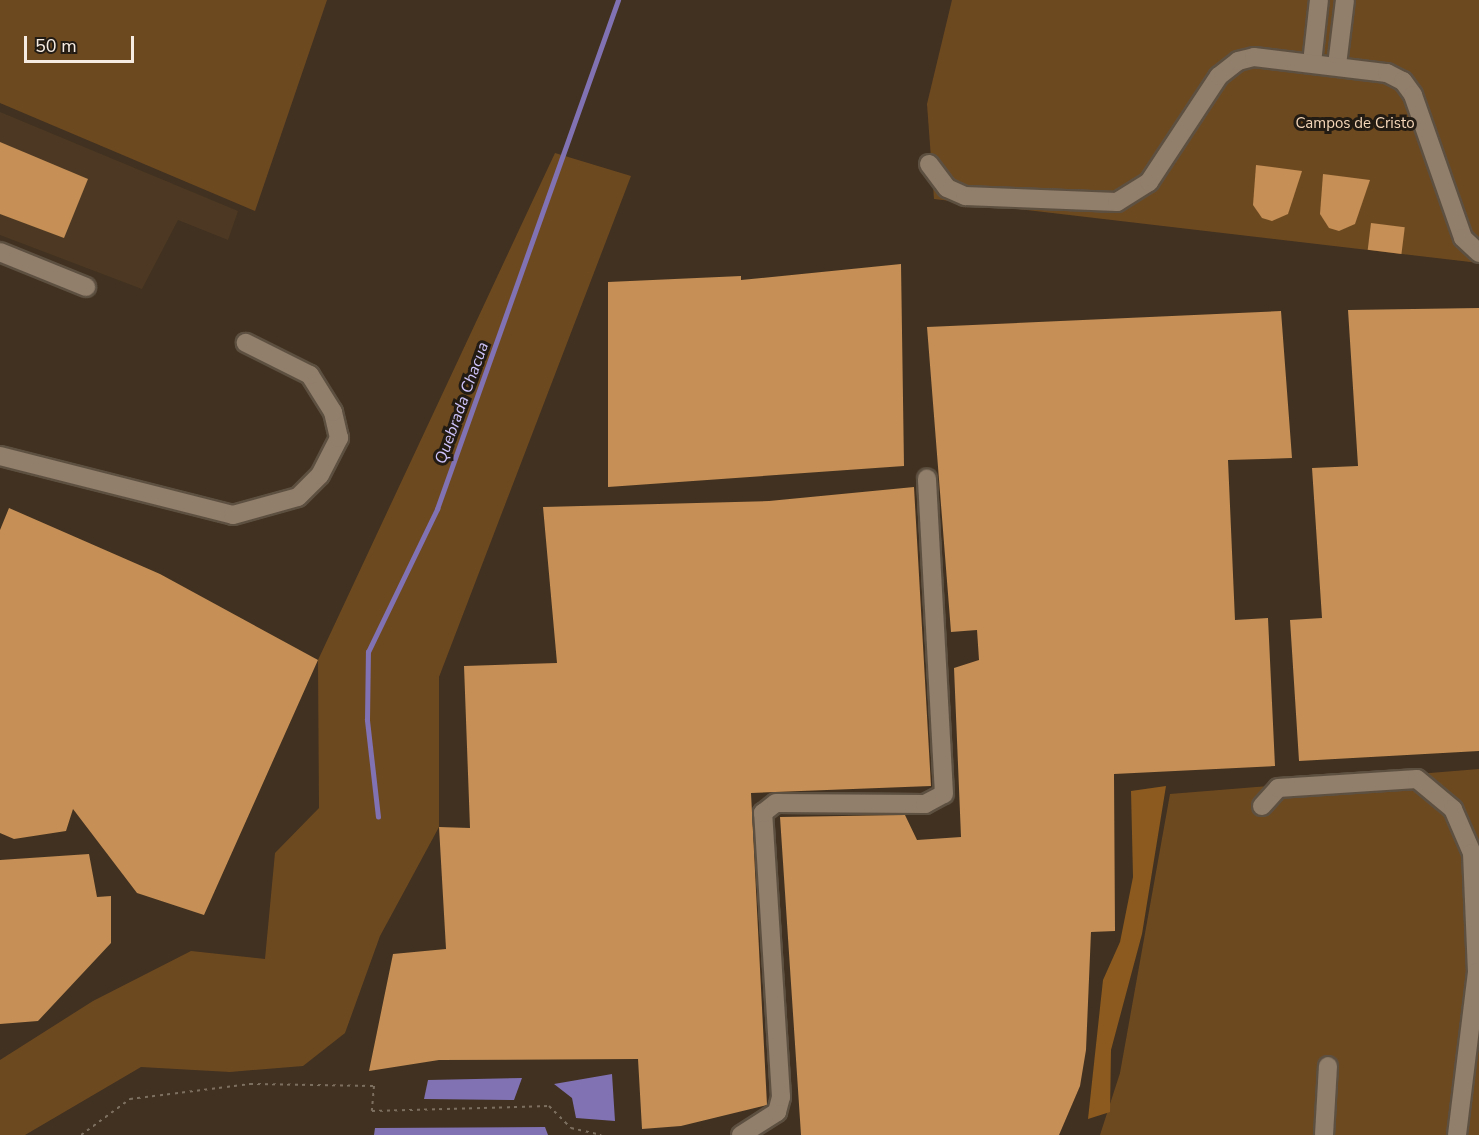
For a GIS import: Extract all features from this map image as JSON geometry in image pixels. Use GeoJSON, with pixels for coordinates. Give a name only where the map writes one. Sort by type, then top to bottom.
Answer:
{"type":"FeatureCollection","features":[{"type":"Feature","properties":{"kind":"street"},"geometry":{"type":"LineString","coordinates":[[1312,63],[1319,0]]}},
{"type":"Feature","properties":{"kind":"street"},"geometry":{"type":"LineString","coordinates":[[1337,65],[1345,0]]}},
{"type":"Feature","properties":{"kind":"street"},"geometry":{"type":"LineString","coordinates":[[929,164],[947,188],[965,196],[1117,202],[1149,182],[1219,76],[1231,65],[1254,57],[1337,65],[1387,73],[1409,88],[1463,238],[1479,253]]}},
{"type":"Feature","properties":{"kind":"street"},"geometry":{"type":"LineString","coordinates":[[0,252],[86,287]]}},
{"type":"Feature","properties":{"kind":"street"},"geometry":{"type":"LineString","coordinates":[[0,456],[233,515],[298,497],[320,475],[339,438],[333,412],[310,375],[246,343]]}},
{"type":"Feature","properties":{"kind":"street"},"geometry":{"type":"LineString","coordinates":[[741,1135],[777,1112],[781,1097],[763,813],[776,803],[925,804],[944,794],[927,478]]}},
{"type":"Feature","properties":{"kind":"street"},"geometry":{"type":"LineString","coordinates":[[1262,806],[1278,788],[1417,779],[1453,809],[1472,853],[1477,972],[1457,1135]]}},
{"type":"Feature","properties":{"kind":"street"},"geometry":{"type":"LineString","coordinates":[[1324,1135],[1329,1066]]}},
{"type":"Feature","properties":{"kind":"path"},"geometry":{"type":"LineString","coordinates":[[81,1135],[130,1099],[249,1084],[374,1086],[372,1111],[549,1106],[571,1128],[601,1135]]}},
{"type":"Feature","properties":{"kind":"shaded area"},"geometry":{"type":"Polygon","coordinates":[[[0,112],[238,211],[228,240],[178,220],[142,289],[0,235],[0,112]]]}},
{"type":"Feature","properties":{"kind":"shaded area"},"geometry":{"type":"Polygon","coordinates":[[[1166,786],[1142,934],[1111,1050],[1110,1112],[1088,1119],[1103,980],[1120,942],[1133,877],[1131,791],[1166,786]]]}},
{"type":"Feature","properties":{"kind":"shaded area"},"geometry":{"type":"Polygon","coordinates":[[[612,1074],[615,1121],[576,1118],[572,1098],[554,1084],[612,1074]]]}},
{"type":"Feature","properties":{"kind":"shaded area"},"geometry":{"type":"Polygon","coordinates":[[[522,1078],[514,1100],[424,1099],[428,1080],[522,1078]]]}},
{"type":"Feature","properties":{"kind":"shaded area"},"geometry":{"type":"Polygon","coordinates":[[[545,1127],[548,1135],[374,1135],[375,1128],[545,1127]]]}},
{"type":"Feature","properties":{"kind":"green space"},"geometry":{"type":"Polygon","coordinates":[[[0,0],[327,0],[255,211],[0,103],[0,0]]]}},
{"type":"Feature","properties":{"kind":"green space","name":"Campos de Cristo"},"geometry":{"type":"Polygon","coordinates":[[[952,0],[1479,0],[1479,263],[934,199],[927,104],[952,0]]]}},
{"type":"Feature","properties":{"kind":"green space"},"geometry":{"type":"Polygon","coordinates":[[[555,153],[631,176],[439,677],[439,827],[380,936],[345,1033],[303,1066],[230,1072],[141,1067],[25,1135],[0,1135],[0,1060],[93,1001],[191,951],[265,959],[275,853],[319,808],[318,660],[555,153]]]}},
{"type":"Feature","properties":{"kind":"green space"},"geometry":{"type":"Polygon","coordinates":[[[1479,769],[1479,1135],[1100,1135],[1120,1073],[1170,794],[1479,769]]]}},
{"type":"Feature","properties":{"kind":"building"},"geometry":{"type":"Polygon","coordinates":[[[0,142],[88,179],[64,238],[0,214],[0,142]]]}},
{"type":"Feature","properties":{"kind":"building"},"geometry":{"type":"Polygon","coordinates":[[[1256,165],[1302,171],[1288,214],[1272,221],[1262,218],[1253,205],[1256,165]]]}},
{"type":"Feature","properties":{"kind":"building"},"geometry":{"type":"Polygon","coordinates":[[[1323,174],[1370,180],[1355,224],[1339,231],[1329,228],[1320,214],[1323,174]]]}},
{"type":"Feature","properties":{"kind":"building"},"geometry":{"type":"Polygon","coordinates":[[[1371,223],[1405,227],[1401,254],[1368,250],[1371,223]]]}},
{"type":"Feature","properties":{"kind":"building"},"geometry":{"type":"Polygon","coordinates":[[[901,264],[904,466],[608,487],[608,282],[741,276],[741,280],[901,264]]]}},
{"type":"Feature","properties":{"kind":"building"},"geometry":{"type":"Polygon","coordinates":[[[1479,308],[1479,751],[1299,761],[1290,620],[1322,618],[1312,468],[1358,466],[1348,310],[1479,308]]]}},
{"type":"Feature","properties":{"kind":"building"},"geometry":{"type":"Polygon","coordinates":[[[1281,311],[1292,458],[1228,460],[1235,620],[1268,618],[1275,766],[1114,774],[1115,931],[1091,932],[1086,1050],[1080,1086],[1059,1135],[801,1135],[780,817],[905,815],[917,840],[961,837],[954,668],[979,660],[977,630],[951,632],[927,327],[1281,311]]]}},
{"type":"Feature","properties":{"kind":"building"},"geometry":{"type":"Polygon","coordinates":[[[914,487],[931,786],[751,793],[767,1105],[681,1126],[642,1129],[638,1059],[439,1060],[369,1071],[393,954],[446,949],[439,827],[470,828],[464,666],[557,663],[543,507],[769,501],[914,487]]]}},
{"type":"Feature","properties":{"kind":"building"},"geometry":{"type":"Polygon","coordinates":[[[9,508],[160,574],[318,660],[204,915],[137,893],[73,809],[66,831],[14,839],[0,833],[0,530],[9,508]]]}},
{"type":"Feature","properties":{"kind":"building"},"geometry":{"type":"Polygon","coordinates":[[[89,854],[97,897],[111,896],[111,943],[38,1021],[0,1024],[0,860],[89,854]]]}},
{"type":"Feature","properties":{"kind":"waterway","name":"Quebrada Chacua"},"geometry":{"type":"LineString","coordinates":[[378,817],[367,720],[368,652],[437,509],[618,0]]}}]}
